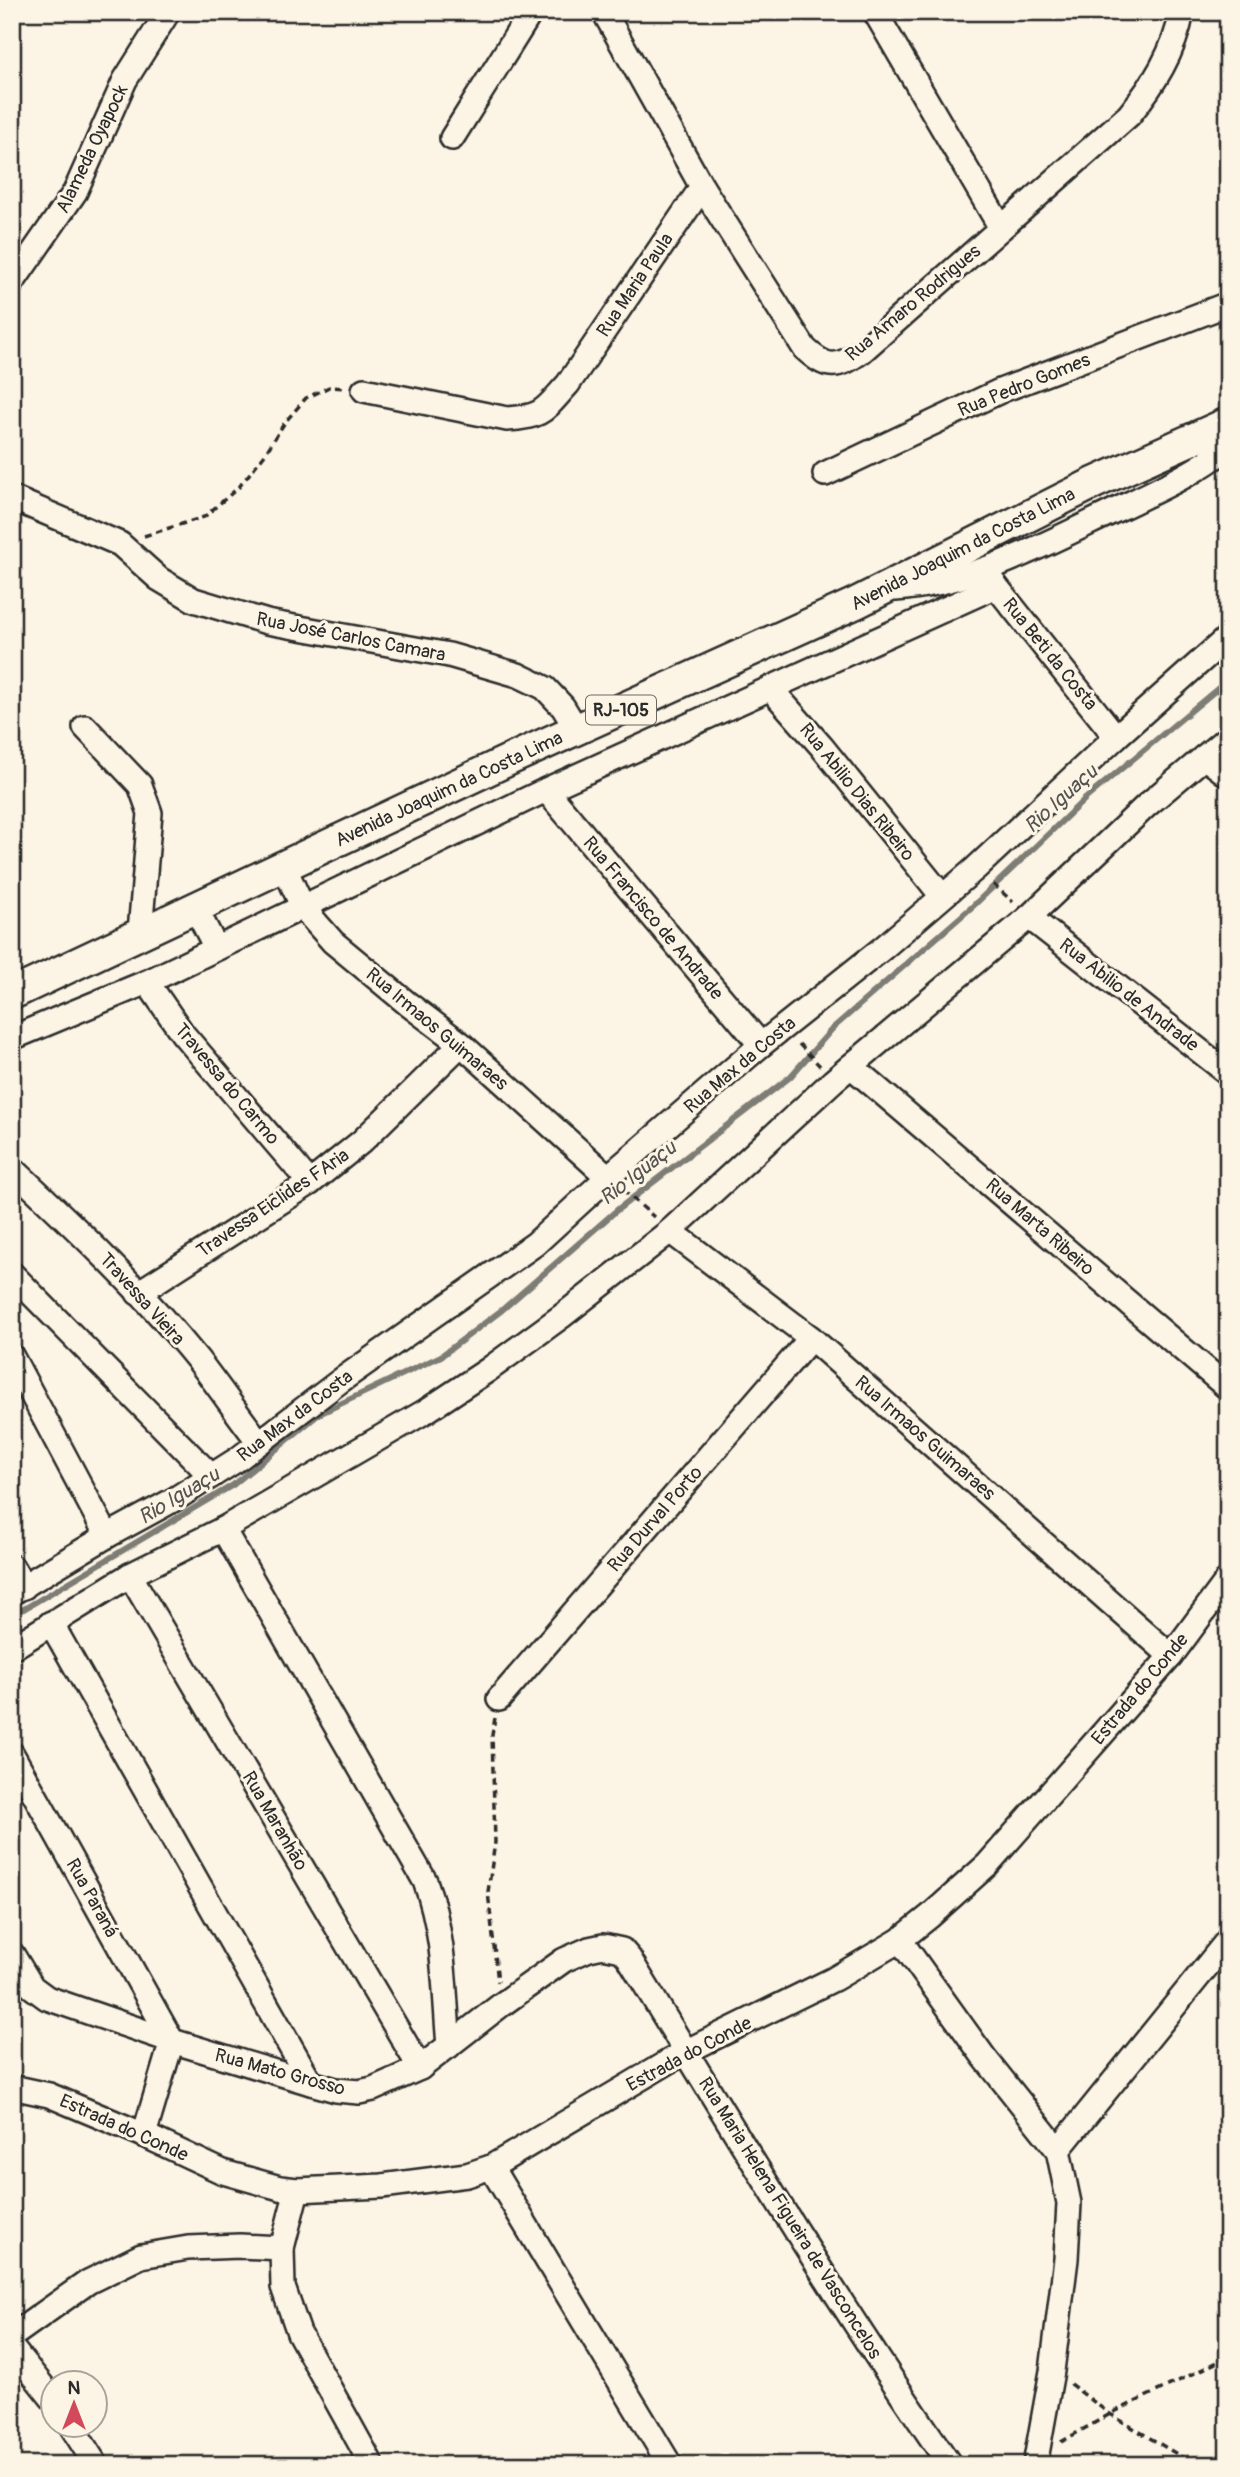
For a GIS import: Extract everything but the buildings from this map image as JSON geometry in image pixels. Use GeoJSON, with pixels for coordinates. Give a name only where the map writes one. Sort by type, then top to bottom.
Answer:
{"type":"FeatureCollection","features":[{"type":"Feature","properties":{"kind":"main road","name":"Avenida Joaquim da Costa Lima"},"geometry":{"type":"LineString","coordinates":[[12,994],[577,730],[885,590],[1094,483],[1228,423]]}},
{"type":"Feature","properties":{"kind":"street","name":"Alameda Oyapock"},"geometry":{"type":"LineString","coordinates":[[12,283],[75,192],[125,80],[168,12]]}},
{"type":"Feature","properties":{"kind":"street"},"geometry":{"type":"LineString","coordinates":[[452,138],[531,12]]}},
{"type":"Feature","properties":{"kind":"street","name":"Rua Amaro Rodrigues"},"geometry":{"type":"LineString","coordinates":[[604,12],[702,187],[805,349],[817,360],[832,366],[847,362],[862,351],[1129,116],[1151,88],[1168,57],[1182,12]]}},
{"type":"Feature","properties":{"kind":"street"},"geometry":{"type":"LineString","coordinates":[[875,12],[1001,228]]}},
{"type":"Feature","properties":{"kind":"street","name":"Rua Maria Paula"},"geometry":{"type":"LineString","coordinates":[[364,390],[507,419],[529,418],[543,412],[568,384],[702,187]]}},
{"type":"Feature","properties":{"kind":"street","name":"Rua Pedro Gomes"},"geometry":{"type":"LineString","coordinates":[[825,474],[1000,391],[1228,304]]}},
{"type":"Feature","properties":{"kind":"street"},"geometry":{"type":"LineString","coordinates":[[12,1038],[147,982],[546,790],[771,689],[990,579],[1165,486],[1228,447]]}},
{"type":"Feature","properties":{"kind":"street"},"geometry":{"type":"LineString","coordinates":[[12,498],[120,544]]}},
{"type":"Feature","properties":{"kind":"street","name":"Rua José Carlos Camara"},"geometry":{"type":"LineString","coordinates":[[120,544],[159,579],[194,600],[267,622],[449,655],[517,675],[545,688],[564,707],[577,730]]}},
{"type":"Feature","properties":{"kind":"street"},"geometry":{"type":"LineString","coordinates":[[885,590],[990,579]]}},
{"type":"Feature","properties":{"kind":"street","name":"Rua Beti da Costa"},"geometry":{"type":"LineString","coordinates":[[990,579],[1116,737]]}},
{"type":"Feature","properties":{"kind":"street","name":"Rua Max da Costa"},"geometry":{"type":"LineString","coordinates":[[16,1582],[175,1499],[238,1459],[340,1381],[535,1244],[612,1181],[761,1045],[883,948],[976,868],[1228,637]]}},
{"type":"Feature","properties":{"kind":"street","name":"Rua Abilio Dias Ribeiro"},"geometry":{"type":"LineString","coordinates":[[771,689],[942,896]]}},
{"type":"Feature","properties":{"kind":"street"},"geometry":{"type":"LineString","coordinates":[[85,727],[140,785],[150,813],[140,933]]}},
{"type":"Feature","properties":{"kind":"street"},"geometry":{"type":"LineString","coordinates":[[12,1648],[130,1575],[223,1529],[426,1410],[488,1370],[666,1227],[1228,737]]}},
{"type":"Feature","properties":{"kind":"street"},"geometry":{"type":"LineString","coordinates":[[1204,757],[1228,775]]}},
{"type":"Feature","properties":{"kind":"street","name":"Rua Francisco de Andrade"},"geometry":{"type":"LineString","coordinates":[[546,790],[761,1045]]}},
{"type":"Feature","properties":{"kind":"street","name":"Rua Irmaos Guimaraes"},"geometry":{"type":"LineString","coordinates":[[284,866],[303,908],[333,942],[461,1044],[612,1181]]}},
{"type":"Feature","properties":{"kind":"street"},"geometry":{"type":"LineString","coordinates":[[195,907],[215,948]]}},
{"type":"Feature","properties":{"kind":"street","name":"Rua Abilio de Andrade"},"geometry":{"type":"LineString","coordinates":[[1025,914],[1228,1073]]}},
{"type":"Feature","properties":{"kind":"street","name":"Travessa do Carmo"},"geometry":{"type":"LineString","coordinates":[[147,982],[183,1034],[310,1182]]}},
{"type":"Feature","properties":{"kind":"street","name":"Travessa Eiclides FAria"},"geometry":{"type":"LineString","coordinates":[[138,1293],[310,1182],[361,1142],[461,1044]]}},
{"type":"Feature","properties":{"kind":"street","name":"Rua Marta Ribeiro"},"geometry":{"type":"LineString","coordinates":[[851,1066],[1228,1388]]}},
{"type":"Feature","properties":{"kind":"street","name":"Travessa Vieira"},"geometry":{"type":"LineString","coordinates":[[12,1168],[101,1253],[138,1293],[197,1359],[259,1442]]}},
{"type":"Feature","properties":{"kind":"street","name":"Rua Irmaos Guimaraes"},"geometry":{"type":"LineString","coordinates":[[666,1227],[811,1338],[1171,1656]]}},
{"type":"Feature","properties":{"kind":"street"},"geometry":{"type":"LineString","coordinates":[[18,1286],[211,1476]]}},
{"type":"Feature","properties":{"kind":"street","name":"Rua Durval Porto"},"geometry":{"type":"LineString","coordinates":[[499,1699],[811,1338]]}},
{"type":"Feature","properties":{"kind":"street"},"geometry":{"type":"LineString","coordinates":[[12,1357],[107,1536]]}},
{"type":"Feature","properties":{"kind":"street"},"geometry":{"type":"LineString","coordinates":[[223,1529],[425,1881],[434,1906],[441,1940],[449,2046]]}},
{"type":"Feature","properties":{"kind":"street","name":"Rua Maranhão"},"geometry":{"type":"LineString","coordinates":[[130,1575],[420,2068]]}},
{"type":"Feature","properties":{"kind":"street","name":"Estrada do Conde"},"geometry":{"type":"LineString","coordinates":[[12,2087],[49,2095],[223,2172],[279,2188],[297,2190],[382,2186],[467,2175],[491,2167],[685,2052],[813,1990],[900,1940],[987,1866],[1171,1656],[1228,1579]]}},
{"type":"Feature","properties":{"kind":"street"},"geometry":{"type":"LineString","coordinates":[[51,1623],[311,2083]]}},
{"type":"Feature","properties":{"kind":"street","name":"Rua Paraná"},"geometry":{"type":"LineString","coordinates":[[12,1754],[172,2042]]}},
{"type":"Feature","properties":{"kind":"street"},"geometry":{"type":"LineString","coordinates":[[900,1940],[984,2057],[1058,2150],[1069,2203],[1066,2259],[1052,2371],[1036,2461]]}},
{"type":"Feature","properties":{"kind":"street"},"geometry":{"type":"LineString","coordinates":[[1058,2150],[1228,1940]]}},
{"type":"Feature","properties":{"kind":"street","name":"Rua Maria Helena Figueira de Vasconcelos"},"geometry":{"type":"LineString","coordinates":[[564,1960],[596,1948],[614,1947],[622,1950],[629,1958],[892,2382],[950,2465]]}},
{"type":"Feature","properties":{"kind":"street","name":"Rua Mato Grosso"},"geometry":{"type":"LineString","coordinates":[[16,1961],[33,1987],[47,1998],[172,2042],[336,2090],[359,2092],[373,2089],[420,2068],[564,1960]]}},
{"type":"Feature","properties":{"kind":"street"},"geometry":{"type":"LineString","coordinates":[[144,2135],[172,2042]]}},
{"type":"Feature","properties":{"kind":"street"},"geometry":{"type":"LineString","coordinates":[[491,2167],[670,2465]]}},
{"type":"Feature","properties":{"kind":"street"},"geometry":{"type":"LineString","coordinates":[[297,2190],[282,2248],[283,2287],[299,2333],[372,2465]]}},
{"type":"Feature","properties":{"kind":"street"},"geometry":{"type":"LineString","coordinates":[[12,2336],[88,2283],[141,2256],[188,2248],[282,2248]]}},
{"type":"Feature","properties":{"kind":"street"},"geometry":{"type":"LineString","coordinates":[[12,2348],[38,2380]]}},
{"type":"Feature","properties":{"kind":"street"},"geometry":{"type":"LineString","coordinates":[[79,2438],[96,2465]]}},
{"type":"Feature","properties":{"kind":"path"},"geometry":{"type":"LineString","coordinates":[[120,544],[204,517],[239,487],[265,454],[285,422],[306,398],[329,387],[364,390]]}},
{"type":"Feature","properties":{"kind":"path"},"geometry":{"type":"LineString","coordinates":[[984,876],[1025,914]]}},
{"type":"Feature","properties":{"kind":"path"},"geometry":{"type":"LineString","coordinates":[[791,1034],[825,1073]]}},
{"type":"Feature","properties":{"kind":"path"},"geometry":{"type":"LineString","coordinates":[[612,1181],[666,1227]]}},
{"type":"Feature","properties":{"kind":"path"},"geometry":{"type":"LineString","coordinates":[[499,1699],[492,1735],[495,1842],[488,1892],[501,2005]]}},
{"type":"Feature","properties":{"kind":"path"},"geometry":{"type":"LineString","coordinates":[[1036,2461],[1110,2414],[1228,2357]]}},
{"type":"Feature","properties":{"kind":"path"},"geometry":{"type":"LineString","coordinates":[[1052,2371],[1110,2414],[1195,2465]]}},
{"type":"Feature","properties":{"kind":"waterway","name":"Rio Iguaçu"},"geometry":{"type":"LineString","coordinates":[[12,1616],[233,1485],[319,1414],[441,1356],[502,1310],[617,1210],[790,1077],[833,1028],[973,906],[1085,799],[1228,680]]}}]}
